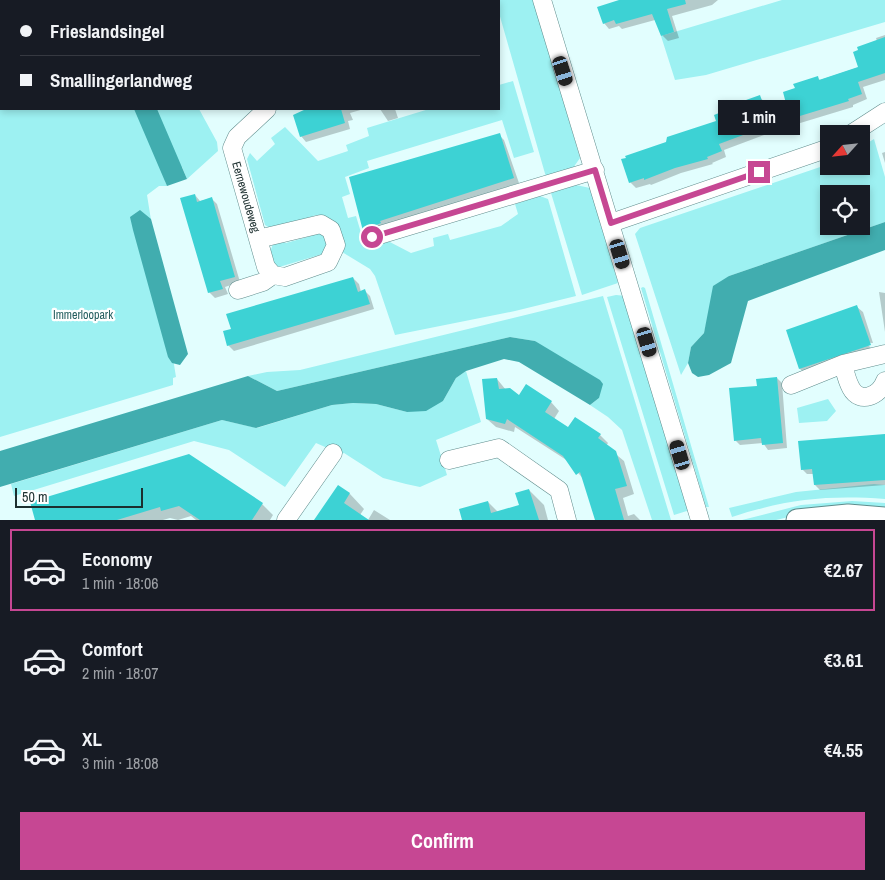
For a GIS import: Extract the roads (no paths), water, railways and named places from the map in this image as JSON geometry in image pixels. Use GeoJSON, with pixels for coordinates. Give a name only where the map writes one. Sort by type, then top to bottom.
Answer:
{"type":"FeatureCollection","features":[{"type":"Feature","properties":{"kind":"street"},"geometry":{"type":"LineString","coordinates":[[542,0],[700,520]]}},
{"type":"Feature","properties":{"kind":"street","name":"Eernewoudeweg"},"geometry":{"type":"LineString","coordinates":[[258,239],[316,224],[327,227],[334,236],[335,251],[328,262],[285,277],[273,275],[266,267],[258,239],[232,148],[237,137],[266,110]]}},
{"type":"Feature","properties":{"kind":"street"},"geometry":{"type":"LineString","coordinates":[[866,125],[885,112]]}},
{"type":"Feature","properties":{"kind":"street"},"geometry":{"type":"LineString","coordinates":[[611,223],[820,151]]}},
{"type":"Feature","properties":{"kind":"street"},"geometry":{"type":"LineString","coordinates":[[372,237],[595,170]]}},
{"type":"Feature","properties":{"kind":"street","name":"Eernewoudeweg"},"geometry":{"type":"LineString","coordinates":[[238,290],[264,282],[273,275]]}},
{"type":"Feature","properties":{"kind":"street"},"geometry":{"type":"LineString","coordinates":[[792,384],[843,364],[883,355],[885,374]]}},
{"type":"Feature","properties":{"kind":"street"},"geometry":{"type":"LineString","coordinates":[[843,364],[850,387],[859,396],[870,397],[877,394],[885,381]]}},
{"type":"Feature","properties":{"kind":"street"},"geometry":{"type":"LineString","coordinates":[[450,460],[499,448],[559,490],[567,520]]}},
{"type":"Feature","properties":{"kind":"street"},"geometry":{"type":"LineString","coordinates":[[286,520],[333,453]]}},
{"type":"Feature","properties":{"kind":"street"},"geometry":{"type":"LineString","coordinates":[[797,520],[848,515],[885,518]]}},
{"type":"Feature","properties":{"kind":"park label","name":"Immerloopark"},"geometry":{"type":"Point","coordinates":[83,315]}}]}
